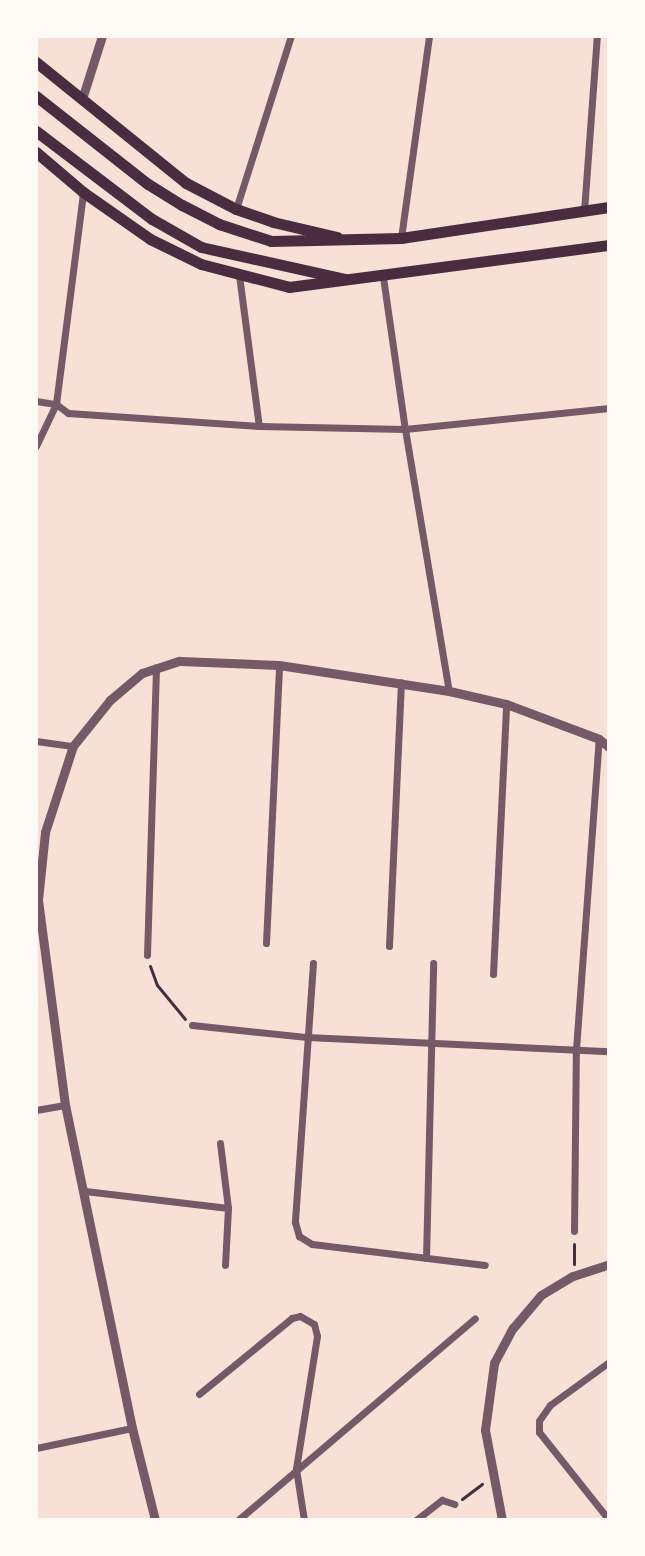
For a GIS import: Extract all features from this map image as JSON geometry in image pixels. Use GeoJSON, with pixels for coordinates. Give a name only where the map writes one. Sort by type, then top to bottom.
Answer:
{"type":"FeatureCollection","features":[{"type":"Feature","properties":{"kind":"main road"},"geometry":{"type":"LineString","coordinates":[[36,62],[186,183],[236,209],[273,222],[349,240]]}},
{"type":"Feature","properties":{"kind":"main road"},"geometry":{"type":"LineString","coordinates":[[36,96],[148,184],[182,205],[219,224],[271,241],[401,238],[609,207]]}},
{"type":"Feature","properties":{"kind":"main road"},"geometry":{"type":"LineString","coordinates":[[36,131],[173,233],[201,247],[353,281]]}},
{"type":"Feature","properties":{"kind":"main road"},"geometry":{"type":"LineString","coordinates":[[36,152],[83,192],[150,239],[201,264],[289,287],[609,245]]}},
{"type":"Feature","properties":{"kind":"street"},"geometry":{"type":"LineString","coordinates":[[82,99],[102,36]]}},
{"type":"Feature","properties":{"kind":"street"},"geometry":{"type":"LineString","coordinates":[[236,209],[291,36]]}},
{"type":"Feature","properties":{"kind":"street"},"geometry":{"type":"LineString","coordinates":[[401,238],[429,36]]}},
{"type":"Feature","properties":{"kind":"street"},"geometry":{"type":"LineString","coordinates":[[584,211],[597,36]]}},
{"type":"Feature","properties":{"kind":"street"},"geometry":{"type":"LineString","coordinates":[[36,446],[56,404],[83,192]]}},
{"type":"Feature","properties":{"kind":"street"},"geometry":{"type":"LineString","coordinates":[[239,275],[259,426]]}},
{"type":"Feature","properties":{"kind":"street"},"geometry":{"type":"LineString","coordinates":[[383,277],[449,691]]}},
{"type":"Feature","properties":{"kind":"street"},"geometry":{"type":"LineString","coordinates":[[36,401],[56,404],[68,413],[259,426],[405,429],[609,408]]}},
{"type":"Feature","properties":{"kind":"street"},"geometry":{"type":"LineString","coordinates":[[155,1520],[132,1428],[65,1105],[38,900],[45,832],[73,746],[110,700],[156,667],[180,661],[279,665],[449,691],[506,704],[599,739],[609,747]]}},
{"type":"Feature","properties":{"kind":"street"},"geometry":{"type":"LineString","coordinates":[[266,943],[279,665]]}},
{"type":"Feature","properties":{"kind":"street"},"geometry":{"type":"LineString","coordinates":[[147,955],[156,667]]}},
{"type":"Feature","properties":{"kind":"street"},"geometry":{"type":"LineString","coordinates":[[389,946],[401,682]]}},
{"type":"Feature","properties":{"kind":"street"},"geometry":{"type":"LineString","coordinates":[[493,974],[506,704]]}},
{"type":"Feature","properties":{"kind":"street"},"geometry":{"type":"LineString","coordinates":[[574,1231],[576,1049],[599,739]]}},
{"type":"Feature","properties":{"kind":"street"},"geometry":{"type":"LineString","coordinates":[[36,741],[73,746]]}},
{"type":"Feature","properties":{"kind":"street"},"geometry":{"type":"LineString","coordinates":[[313,963],[295,1222],[299,1236],[312,1244],[485,1265]]}},
{"type":"Feature","properties":{"kind":"street"},"geometry":{"type":"LineString","coordinates":[[426,1258],[428,1042],[433,963]]}},
{"type":"Feature","properties":{"kind":"street"},"geometry":{"type":"LineString","coordinates":[[192,1025],[307,1037],[609,1051]]}},
{"type":"Feature","properties":{"kind":"street"},"geometry":{"type":"LineString","coordinates":[[36,1110],[65,1105]]}},
{"type":"Feature","properties":{"kind":"street"},"geometry":{"type":"LineString","coordinates":[[220,1143],[228,1208],[225,1265]]}},
{"type":"Feature","properties":{"kind":"street"},"geometry":{"type":"LineString","coordinates":[[85,1191],[228,1208]]}},
{"type":"Feature","properties":{"kind":"street"},"geometry":{"type":"LineString","coordinates":[[502,1520],[485,1430],[494,1363],[525,1312],[541,1295],[573,1276],[609,1264]]}},
{"type":"Feature","properties":{"kind":"street"},"geometry":{"type":"LineString","coordinates":[[199,1394],[292,1318],[308,1319],[314,1324],[317,1336],[296,1469],[304,1520]]}},
{"type":"Feature","properties":{"kind":"street"},"geometry":{"type":"LineString","coordinates":[[238,1520],[475,1318]]}},
{"type":"Feature","properties":{"kind":"street"},"geometry":{"type":"LineString","coordinates":[[607,1518],[539,1432],[539,1421],[550,1405],[609,1362]]}},
{"type":"Feature","properties":{"kind":"street"},"geometry":{"type":"LineString","coordinates":[[36,1448],[132,1428]]}},
{"type":"Feature","properties":{"kind":"street"},"geometry":{"type":"LineString","coordinates":[[416,1520],[442,1500],[454,1504]]}},
{"type":"Feature","properties":{"kind":"path"},"geometry":{"type":"LineString","coordinates":[[147,955],[157,985],[192,1025]]}},
{"type":"Feature","properties":{"kind":"path"},"geometry":{"type":"LineString","coordinates":[[573,1276],[574,1231]]}},
{"type":"Feature","properties":{"kind":"path"},"geometry":{"type":"LineString","coordinates":[[454,1504],[492,1478]]}}]}
